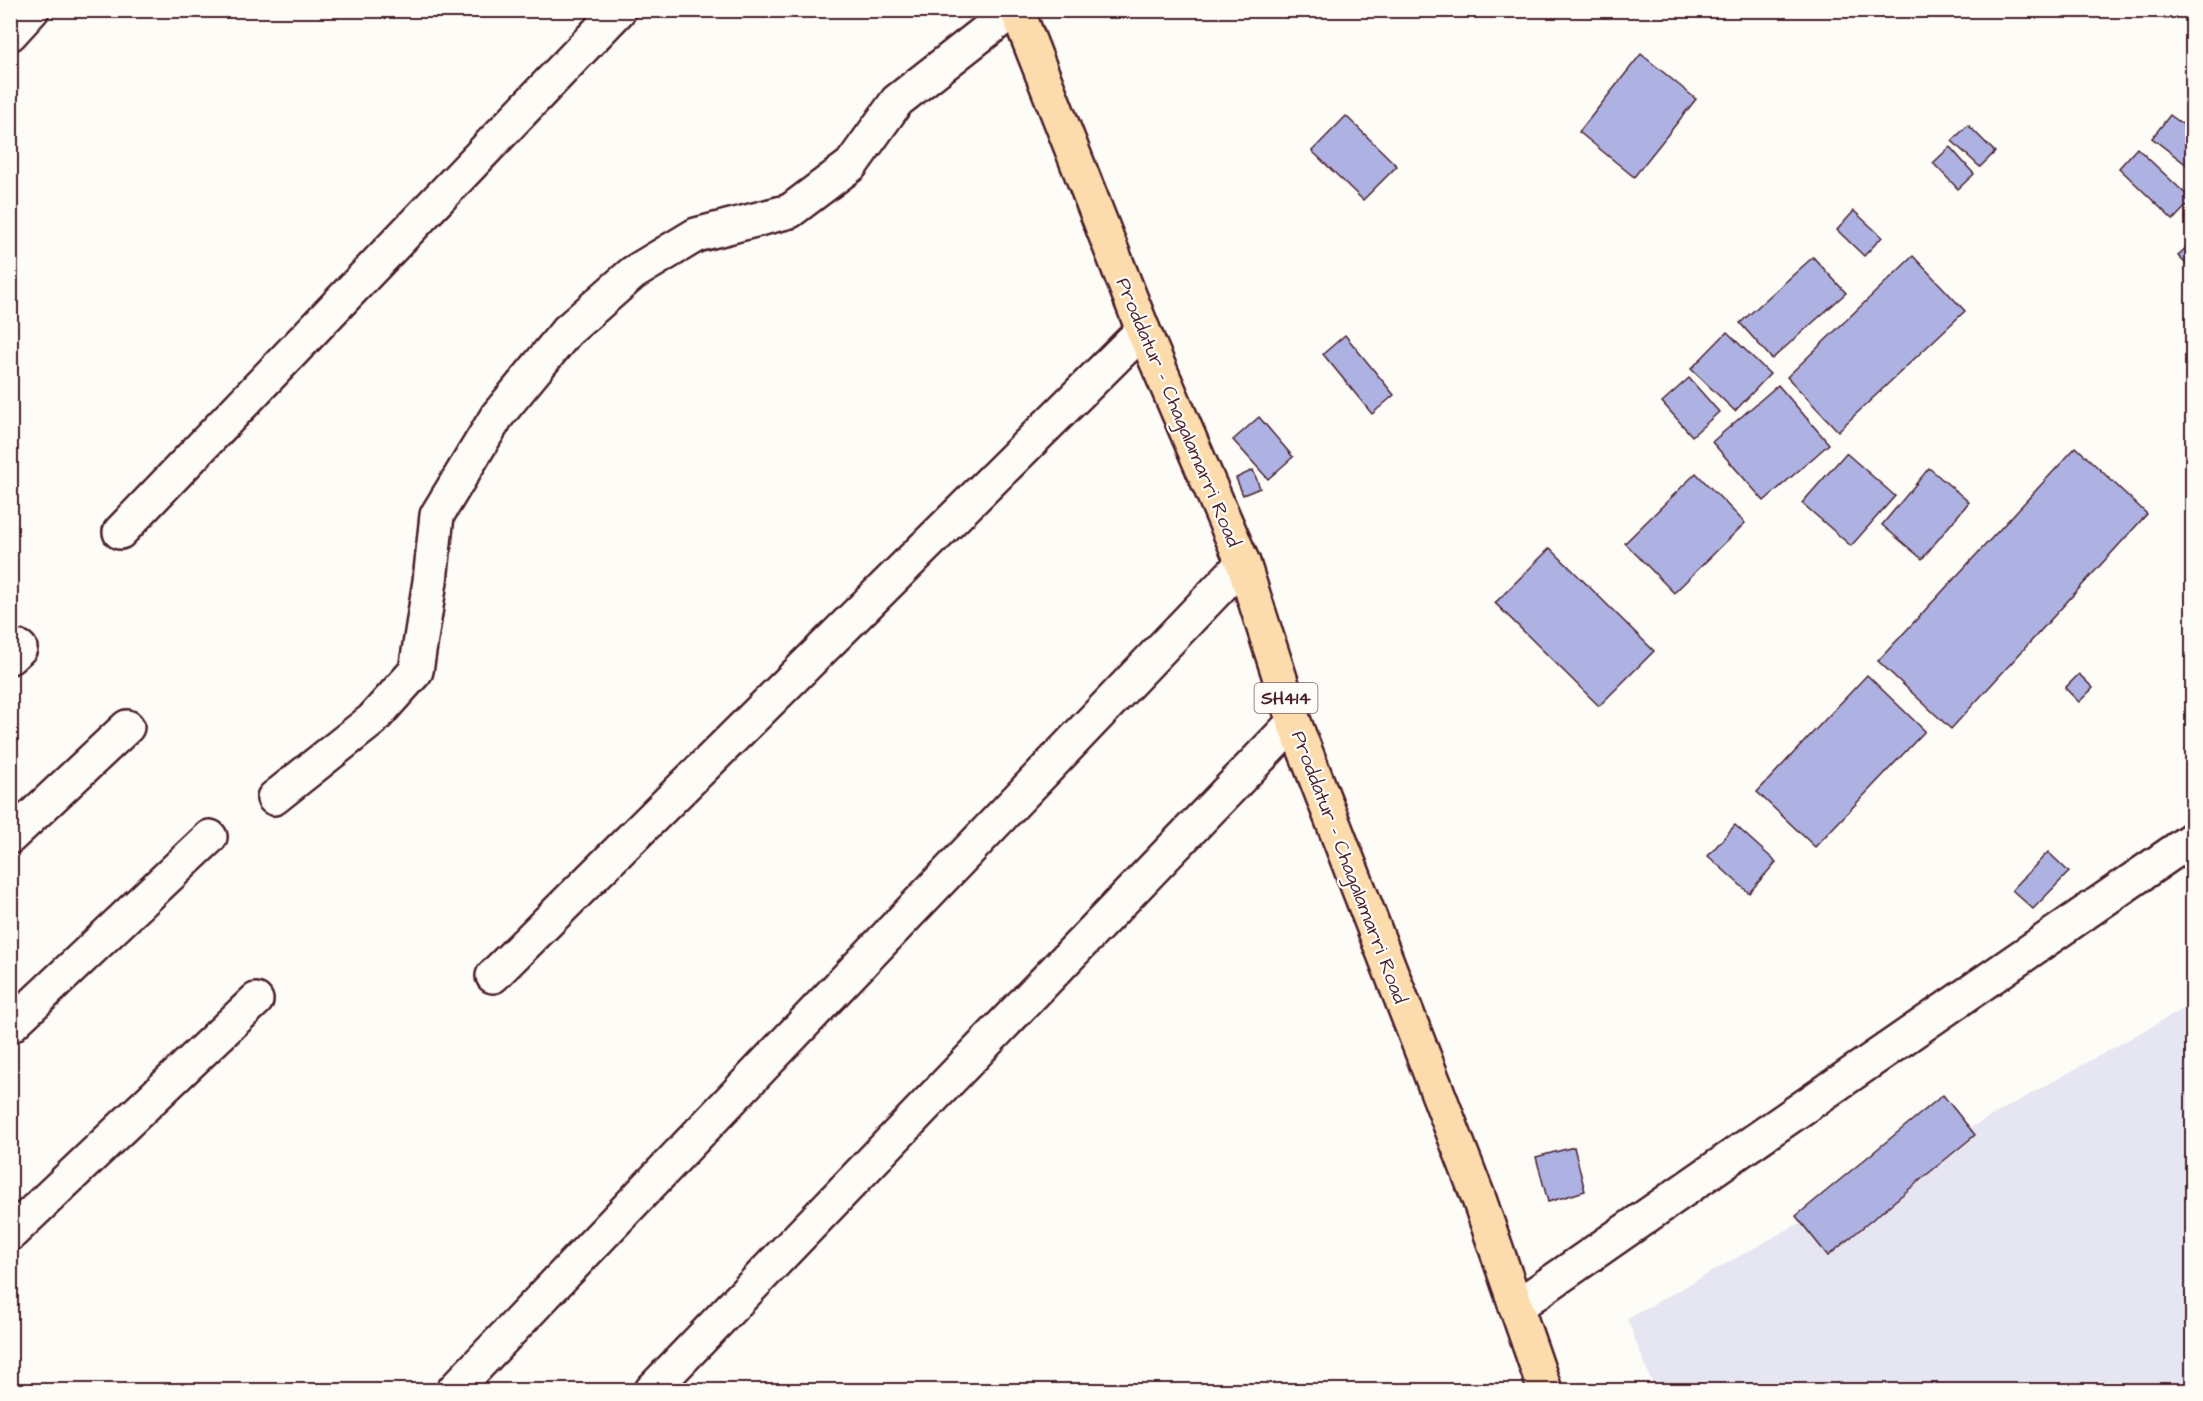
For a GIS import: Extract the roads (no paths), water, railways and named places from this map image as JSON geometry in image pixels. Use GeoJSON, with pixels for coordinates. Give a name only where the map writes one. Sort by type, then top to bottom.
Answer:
{"type":"FeatureCollection","features":[{"type":"Feature","properties":{"kind":"main road","name":"Proddatur - Chagalamarri Road"},"geometry":{"type":"LineString","coordinates":[[1015,10],[1143,330],[1243,563],[1294,722],[1479,1199],[1545,1390]]}},
{"type":"Feature","properties":{"kind":"street"},"geometry":{"type":"LineString","coordinates":[[10,34],[32,10]]}},
{"type":"Feature","properties":{"kind":"street"},"geometry":{"type":"LineString","coordinates":[[120,532],[619,10]]}},
{"type":"Feature","properties":{"kind":"street"},"geometry":{"type":"LineString","coordinates":[[274,798],[372,720],[416,671],[437,516],[497,416],[567,331],[633,273],[696,235],[790,211],[850,165],[897,101],[1015,10]]}},
{"type":"Feature","properties":{"kind":"street"},"geometry":{"type":"LineString","coordinates":[[493,976],[1143,330]]}},
{"type":"Feature","properties":{"kind":"street"},"geometry":{"type":"LineString","coordinates":[[454,1390],[1243,563]]}},
{"type":"Feature","properties":{"kind":"street"},"geometry":{"type":"LineString","coordinates":[[652,1390],[1294,722]]}},
{"type":"Feature","properties":{"kind":"street"},"geometry":{"type":"LineString","coordinates":[[10,837],[127,727]]}},
{"type":"Feature","properties":{"kind":"street"},"geometry":{"type":"LineString","coordinates":[[10,1026],[210,837]]}},
{"type":"Feature","properties":{"kind":"street"},"geometry":{"type":"LineString","coordinates":[[1516,1307],[2193,839]]}},
{"type":"Feature","properties":{"kind":"street"},"geometry":{"type":"LineString","coordinates":[[11,1234],[256,1000]]}}]}
